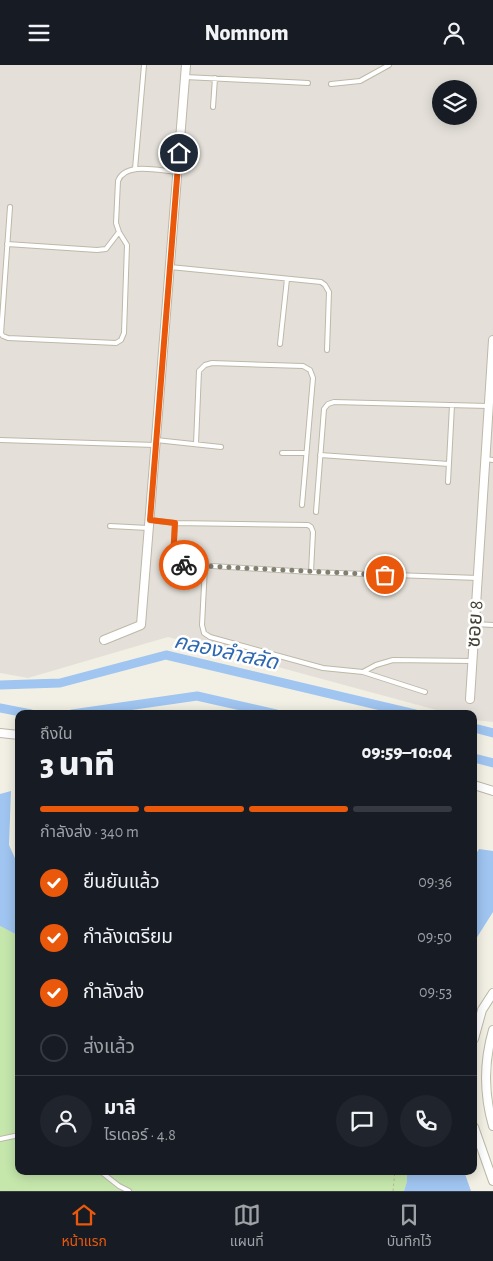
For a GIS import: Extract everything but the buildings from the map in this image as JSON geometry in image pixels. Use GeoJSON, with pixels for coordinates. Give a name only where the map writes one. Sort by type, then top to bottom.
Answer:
{"type":"FeatureCollection","features":[{"type":"Feature","properties":{"kind":"street"},"geometry":{"type":"LineString","coordinates":[[104,640],[141,625],[186,65]]}},
{"type":"Feature","properties":{"kind":"street","name":"ซอย 8"},"geometry":{"type":"LineString","coordinates":[[470,699],[489,459],[489,407],[493,340]]}},
{"type":"Feature","properties":{"kind":"street"},"geometry":{"type":"LineString","coordinates":[[0,733],[15,735]]}},
{"type":"Feature","properties":{"kind":"street"},"geometry":{"type":"LineString","coordinates":[[477,786],[493,791]]}},
{"type":"Feature","properties":{"kind":"street"},"geometry":{"type":"LineString","coordinates":[[477,1028],[482,1010],[493,993]]}},
{"type":"Feature","properties":{"kind":"street"},"geometry":{"type":"LineString","coordinates":[[493,1030],[488,1047],[486,1082],[493,1126]]}},
{"type":"Feature","properties":{"kind":"street"},"geometry":{"type":"LineString","coordinates":[[477,1136],[493,1181]]}},
{"type":"Feature","properties":{"kind":"lane"},"geometry":{"type":"LineString","coordinates":[[135,169],[144,65]]}},
{"type":"Feature","properties":{"kind":"lane"},"geometry":{"type":"LineString","coordinates":[[331,83],[360,81],[389,65]]}},
{"type":"Feature","properties":{"kind":"lane"},"geometry":{"type":"LineString","coordinates":[[185,77],[308,83]]}},
{"type":"Feature","properties":{"kind":"lane"},"geometry":{"type":"LineString","coordinates":[[213,107],[215,78]]}},
{"type":"Feature","properties":{"kind":"lane"},"geometry":{"type":"LineString","coordinates":[[10,207],[1,334],[8,338],[116,343],[121,340],[124,333],[127,263],[127,245],[116,223],[120,174],[135,169],[177,172]]}},
{"type":"Feature","properties":{"kind":"lane"},"geometry":{"type":"LineString","coordinates":[[8,244],[97,250],[106,249],[119,232]]}},
{"type":"Feature","properties":{"kind":"lane"},"geometry":{"type":"LineString","coordinates":[[198,270],[200,263]]}},
{"type":"Feature","properties":{"kind":"lane"},"geometry":{"type":"LineString","coordinates":[[170,267],[321,282],[329,293],[327,351]]}},
{"type":"Feature","properties":{"kind":"lane"},"geometry":{"type":"LineString","coordinates":[[280,344],[286,279]]}},
{"type":"Feature","properties":{"kind":"lane"},"geometry":{"type":"LineString","coordinates":[[196,444],[200,371],[205,365],[212,363],[303,366],[310,370],[313,378],[302,505]]}},
{"type":"Feature","properties":{"kind":"lane"},"geometry":{"type":"LineString","coordinates":[[316,512],[324,409],[328,405],[334,402],[489,407]]}},
{"type":"Feature","properties":{"kind":"lane"},"geometry":{"type":"LineString","coordinates":[[448,482],[452,405]]}},
{"type":"Feature","properties":{"kind":"lane"},"geometry":{"type":"LineString","coordinates":[[0,440],[196,444],[221,447]]}},
{"type":"Feature","properties":{"kind":"lane"},"geometry":{"type":"LineString","coordinates":[[282,453],[306,453]]}},
{"type":"Feature","properties":{"kind":"lane"},"geometry":{"type":"LineString","coordinates":[[320,455],[449,464]]}},
{"type":"Feature","properties":{"kind":"lane"},"geometry":{"type":"LineString","coordinates":[[175,523],[173,558],[176,563],[180,564],[478,579]]}},
{"type":"Feature","properties":{"kind":"lane"},"geometry":{"type":"LineString","coordinates":[[110,526],[175,523],[308,525],[312,527],[313,532],[311,572]]}},
{"type":"Feature","properties":{"kind":"lane"},"geometry":{"type":"LineString","coordinates":[[205,566],[202,625],[204,633],[210,637],[323,669],[363,672],[425,692]]}},
{"type":"Feature","properties":{"kind":"lane"},"geometry":{"type":"LineString","coordinates":[[475,624],[493,625]]}},
{"type":"Feature","properties":{"kind":"lane"},"geometry":{"type":"LineString","coordinates":[[363,672],[376,665],[394,660],[472,661]]}},
{"type":"Feature","properties":{"kind":"lane"},"geometry":{"type":"LineString","coordinates":[[0,1139],[15,1136]]}},
{"type":"Feature","properties":{"kind":"lane"},"geometry":{"type":"LineString","coordinates":[[105,1175],[129,1191]]}},
{"type":"Feature","properties":{"kind":"path"},"geometry":{"type":"LineString","coordinates":[[393,1191],[395,1175]]}},
{"type":"Feature","properties":{"kind":"shaded area"},"geometry":{"type":"Polygon","coordinates":[[[0,65],[493,65],[493,722],[477,720],[477,710],[436,710],[168,637],[28,678],[0,673],[0,65]]]}},
{"type":"Feature","properties":{"kind":"green space"},"geometry":{"type":"Polygon","coordinates":[[[0,926],[15,934],[15,1175],[407,1175],[404,1191],[0,1191],[0,926]]]}},
{"type":"Feature","properties":{"kind":"water"},"geometry":{"type":"Polygon","coordinates":[[[11,791],[9,845],[15,858],[15,934],[0,926],[0,794],[11,791]]]}},
{"type":"Feature","properties":{"kind":"water"},"geometry":{"type":"Polygon","coordinates":[[[479,849],[493,851],[493,912],[477,937],[477,852],[479,849]]]}},
{"type":"Feature","properties":{"kind":"water"},"geometry":{"type":"Polygon","coordinates":[[[407,1175],[465,1175],[471,1191],[404,1191],[407,1175]]]}},
{"type":"Feature","properties":{"kind":"waterway","name":"คลองลำสลัด"},"geometry":{"type":"LineString","coordinates":[[0,685],[60,683],[166,655],[398,710]]}},
{"type":"Feature","properties":{"kind":"waterway"},"geometry":{"type":"LineString","coordinates":[[100,710],[197,696],[258,710]]}},
{"type":"Feature","properties":{"kind":"waterway"},"geometry":{"type":"LineString","coordinates":[[0,708],[15,711]]}},
{"type":"Feature","properties":{"kind":"waterway","name":"คลองลำสลัด"},"geometry":{"type":"LineString","coordinates":[[477,729],[493,733]]}},
{"type":"Feature","properties":{"kind":"waterway"},"geometry":{"type":"LineString","coordinates":[[477,759],[493,763]]}},
{"type":"Feature","properties":{"kind":"way so far"},"geometry":{"type":"LineString","coordinates":[[184,565],[385,575]]}},
{"type":"Feature","properties":{"kind":"route"},"geometry":{"type":"LineString","coordinates":[[179,153],[150,520],[175,523],[173,558],[176,563],[184,565]]}}]}
